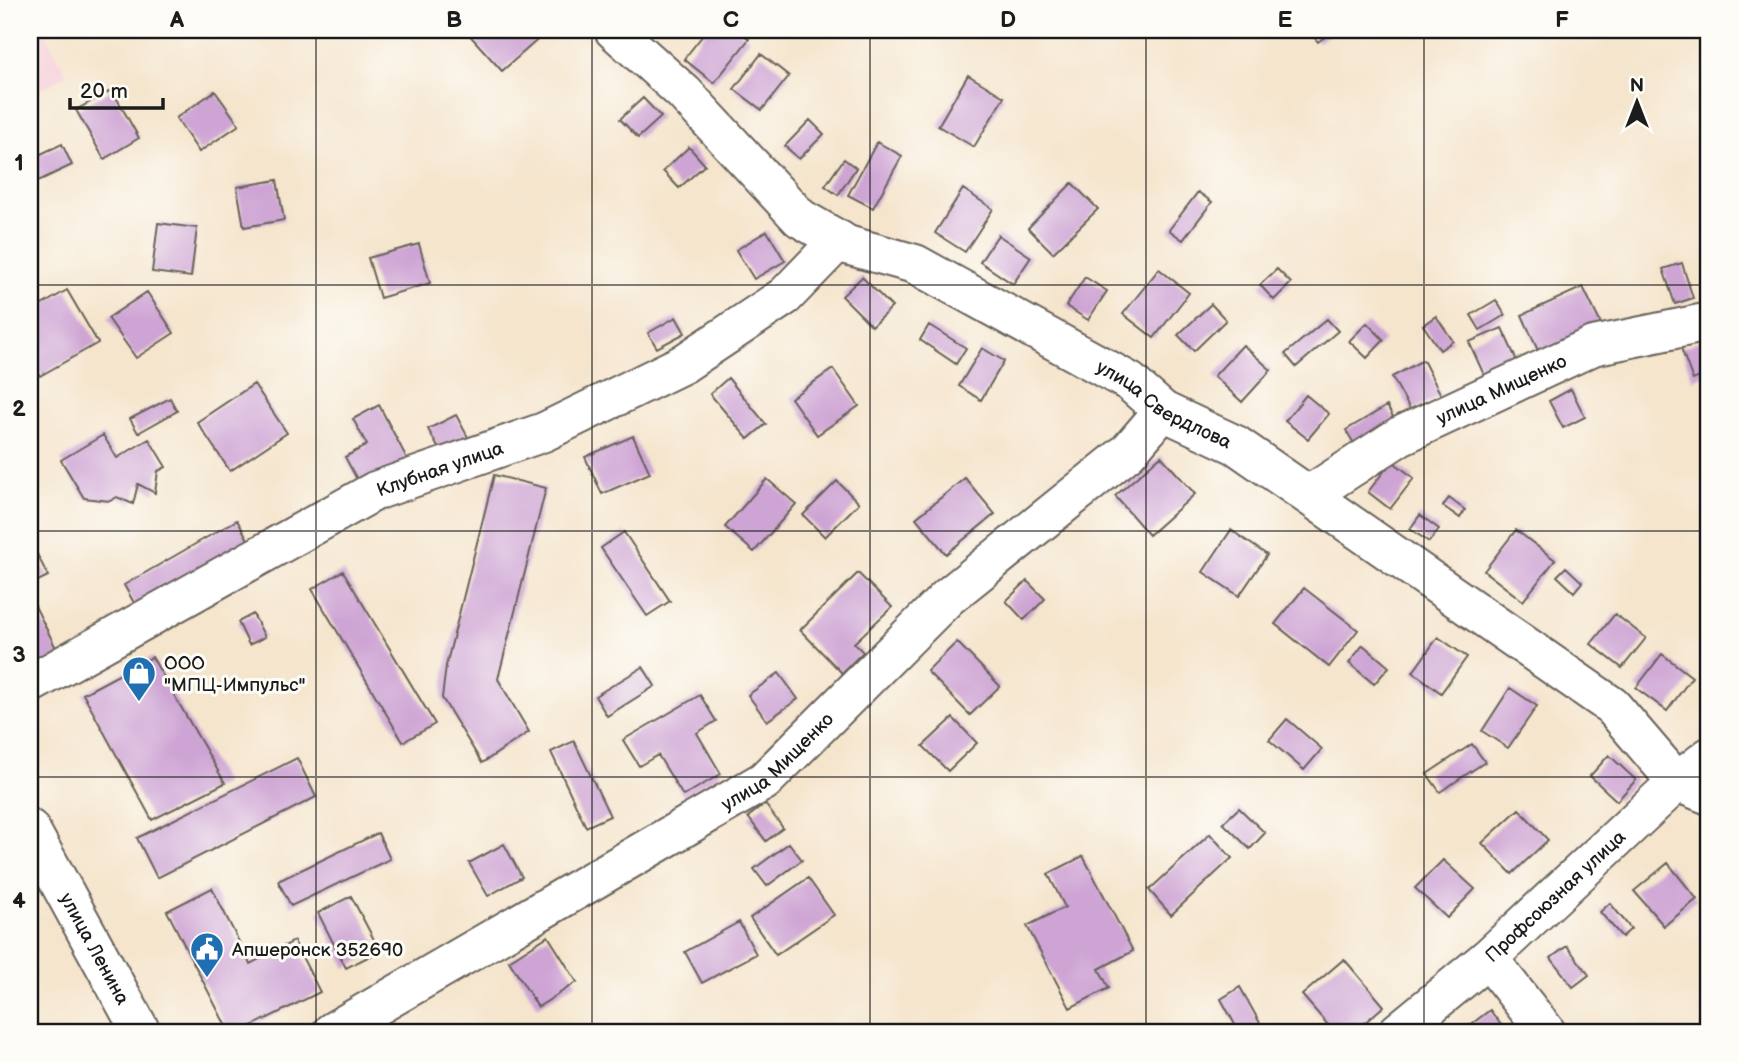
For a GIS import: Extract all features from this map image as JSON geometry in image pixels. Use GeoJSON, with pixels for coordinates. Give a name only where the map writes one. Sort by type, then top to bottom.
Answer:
{"type":"FeatureCollection","features":[{"type":"Feature","properties":{"kind":"street","name":"улица Свердлова"},"geometry":{"type":"LineString","coordinates":[[614,30],[684,93],[800,218],[847,245],[915,264],[1130,382],[1163,411],[1236,445],[1612,706],[1693,788]]}},
{"type":"Feature","properties":{"kind":"street","name":"Клубная улица"},"geometry":{"type":"LineString","coordinates":[[30,684],[376,491],[544,432],[683,364],[785,296],[839,240]]}},
{"type":"Feature","properties":{"kind":"street","name":"улица Мищенко"},"geometry":{"type":"LineString","coordinates":[[1309,495],[1400,436],[1593,345],[1709,322]]}},
{"type":"Feature","properties":{"kind":"street","name":"улица Мищенко"},"geometry":{"type":"LineString","coordinates":[[331,1032],[764,781],[948,597],[1128,452],[1163,411]]}},
{"type":"Feature","properties":{"kind":"street","name":"Профсоюзная улица"},"geometry":{"type":"LineString","coordinates":[[1398,1032],[1693,788],[1709,757]]}},
{"type":"Feature","properties":{"kind":"street","name":"улица Ленина"},"geometry":{"type":"LineString","coordinates":[[30,829],[141,1032]]}},
{"type":"Feature","properties":{"kind":"street"},"geometry":{"type":"LineString","coordinates":[[1488,958],[1546,1032]]}},
{"type":"Feature","properties":{"kind":"shaded area"},"geometry":{"type":"Polygon","coordinates":[[[30,30],[43,30],[67,75],[30,95],[30,30]]]}},
{"type":"Feature","properties":{"kind":"building"},"geometry":{"type":"Polygon","coordinates":[[[465,30],[538,30],[543,35],[502,71],[465,30]]]}},
{"type":"Feature","properties":{"kind":"building"},"geometry":{"type":"Polygon","coordinates":[[[707,30],[738,30],[749,39],[714,83],[684,59],[707,30]]]}},
{"type":"Feature","properties":{"kind":"building"},"geometry":{"type":"Polygon","coordinates":[[[1308,30],[1334,30],[1318,42],[1308,30]]]}},
{"type":"Feature","properties":{"kind":"building"},"geometry":{"type":"Polygon","coordinates":[[[761,54],[789,76],[762,110],[734,89],[761,54]]]}},
{"type":"Feature","properties":{"kind":"building"},"geometry":{"type":"Polygon","coordinates":[[[968,75],[1004,97],[974,147],[938,126],[968,75]]]}},
{"type":"Feature","properties":{"kind":"building"},"geometry":{"type":"Polygon","coordinates":[[[112,90],[139,138],[104,159],[76,110],[112,90]]]}},
{"type":"Feature","properties":{"kind":"building"},"geometry":{"type":"Polygon","coordinates":[[[215,91],[239,125],[199,152],[176,118],[215,91]]]}},
{"type":"Feature","properties":{"kind":"building"},"geometry":{"type":"Polygon","coordinates":[[[643,98],[661,117],[638,138],[620,119],[643,98]]]}},
{"type":"Feature","properties":{"kind":"building"},"geometry":{"type":"Polygon","coordinates":[[[810,120],[824,134],[799,159],[785,146],[810,120]]]}},
{"type":"Feature","properties":{"kind":"building"},"geometry":{"type":"Polygon","coordinates":[[[877,142],[902,156],[873,208],[848,195],[877,142]]]}},
{"type":"Feature","properties":{"kind":"building"},"geometry":{"type":"Polygon","coordinates":[[[62,144],[72,165],[30,185],[30,159],[62,144]]]}},
{"type":"Feature","properties":{"kind":"building"},"geometry":{"type":"Polygon","coordinates":[[[689,147],[705,165],[679,188],[663,171],[689,147]]]}},
{"type":"Feature","properties":{"kind":"building"},"geometry":{"type":"Polygon","coordinates":[[[844,159],[856,168],[838,195],[825,186],[844,159]]]}},
{"type":"Feature","properties":{"kind":"building"},"geometry":{"type":"Polygon","coordinates":[[[277,180],[284,220],[244,227],[237,187],[277,180]]]}},
{"type":"Feature","properties":{"kind":"building"},"geometry":{"type":"Polygon","coordinates":[[[1072,183],[1098,209],[1053,253],[1028,228],[1072,183]]]}},
{"type":"Feature","properties":{"kind":"building"},"geometry":{"type":"Polygon","coordinates":[[[963,189],[993,209],[965,252],[935,233],[963,189]]]}},
{"type":"Feature","properties":{"kind":"building"},"geometry":{"type":"Polygon","coordinates":[[[1198,192],[1212,202],[1183,240],[1169,230],[1198,192]]]}},
{"type":"Feature","properties":{"kind":"building"},"geometry":{"type":"Polygon","coordinates":[[[158,223],[197,228],[191,277],[152,272],[158,223]]]}},
{"type":"Feature","properties":{"kind":"building"},"geometry":{"type":"Polygon","coordinates":[[[767,231],[785,261],[754,279],[736,250],[767,231]]]}},
{"type":"Feature","properties":{"kind":"building"},"geometry":{"type":"Polygon","coordinates":[[[998,235],[1031,257],[1013,284],[980,262],[998,235]]]}},
{"type":"Feature","properties":{"kind":"building"},"geometry":{"type":"Polygon","coordinates":[[[419,244],[430,283],[380,298],[368,258],[419,244]]]}},
{"type":"Feature","properties":{"kind":"building"},"geometry":{"type":"Polygon","coordinates":[[[1682,263],[1693,298],[1675,304],[1663,269],[1682,263]]]}},
{"type":"Feature","properties":{"kind":"building"},"geometry":{"type":"Polygon","coordinates":[[[1159,269],[1189,293],[1154,338],[1123,314],[1159,269]]]}},
{"type":"Feature","properties":{"kind":"building"},"geometry":{"type":"Polygon","coordinates":[[[1277,269],[1291,283],[1274,300],[1260,285],[1277,269]]]}},
{"type":"Feature","properties":{"kind":"building"},"geometry":{"type":"Polygon","coordinates":[[[862,277],[892,307],[872,326],[842,296],[862,277]]]}},
{"type":"Feature","properties":{"kind":"building"},"geometry":{"type":"Polygon","coordinates":[[[1085,277],[1107,291],[1088,320],[1066,306],[1085,277]]]}},
{"type":"Feature","properties":{"kind":"building"},"geometry":{"type":"Polygon","coordinates":[[[1583,287],[1601,324],[1539,353],[1522,315],[1583,287]]]}},
{"type":"Feature","properties":{"kind":"building"},"geometry":{"type":"Polygon","coordinates":[[[67,290],[98,343],[40,376],[30,359],[30,312],[67,290]]]}},
{"type":"Feature","properties":{"kind":"building"},"geometry":{"type":"Polygon","coordinates":[[[147,292],[174,333],[136,358],[108,318],[147,292]]]}},
{"type":"Feature","properties":{"kind":"building"},"geometry":{"type":"Polygon","coordinates":[[[1496,300],[1505,315],[1480,330],[1471,315],[1496,300]]]}},
{"type":"Feature","properties":{"kind":"building"},"geometry":{"type":"Polygon","coordinates":[[[1211,304],[1226,320],[1194,351],[1178,335],[1211,304]]]}},
{"type":"Feature","properties":{"kind":"building"},"geometry":{"type":"Polygon","coordinates":[[[1436,316],[1453,341],[1440,350],[1423,325],[1436,316]]]}},
{"type":"Feature","properties":{"kind":"building"},"geometry":{"type":"Polygon","coordinates":[[[676,317],[685,333],[657,348],[648,333],[676,317]]]}},
{"type":"Feature","properties":{"kind":"building"},"geometry":{"type":"Polygon","coordinates":[[[1327,319],[1338,331],[1296,367],[1285,354],[1327,319]]]}},
{"type":"Feature","properties":{"kind":"building"},"geometry":{"type":"Polygon","coordinates":[[[1367,323],[1384,340],[1367,358],[1349,341],[1367,323]]]}},
{"type":"Feature","properties":{"kind":"building"},"geometry":{"type":"Polygon","coordinates":[[[929,325],[966,348],[956,364],[920,340],[929,325]]]}},
{"type":"Feature","properties":{"kind":"building"},"geometry":{"type":"Polygon","coordinates":[[[1502,328],[1517,361],[1484,375],[1469,342],[1502,328]]]}},
{"type":"Feature","properties":{"kind":"building"},"geometry":{"type":"Polygon","coordinates":[[[1704,339],[1709,352],[1709,373],[1693,380],[1681,348],[1704,339]]]}},
{"type":"Feature","properties":{"kind":"building"},"geometry":{"type":"Polygon","coordinates":[[[1243,345],[1271,370],[1242,402],[1214,376],[1243,345]]]}},
{"type":"Feature","properties":{"kind":"building"},"geometry":{"type":"Polygon","coordinates":[[[982,348],[1004,361],[981,400],[959,386],[982,348]]]}},
{"type":"Feature","properties":{"kind":"building"},"geometry":{"type":"Polygon","coordinates":[[[1423,360],[1441,395],[1411,411],[1392,377],[1423,360]]]}},
{"type":"Feature","properties":{"kind":"building"},"geometry":{"type":"Polygon","coordinates":[[[833,369],[859,406],[817,435],[791,398],[833,369]]]}},
{"type":"Feature","properties":{"kind":"building"},"geometry":{"type":"Polygon","coordinates":[[[728,378],[766,424],[748,439],[710,394],[728,378]]]}},
{"type":"Feature","properties":{"kind":"building"},"geometry":{"type":"Polygon","coordinates":[[[254,384],[287,433],[230,471],[197,422],[254,384]]]}},
{"type":"Feature","properties":{"kind":"building"},"geometry":{"type":"Polygon","coordinates":[[[1571,389],[1585,417],[1563,428],[1549,401],[1571,389]]]}},
{"type":"Feature","properties":{"kind":"building"},"geometry":{"type":"Polygon","coordinates":[[[1306,395],[1329,414],[1308,439],[1285,421],[1306,395]]]}},
{"type":"Feature","properties":{"kind":"building"},"geometry":{"type":"Polygon","coordinates":[[[170,398],[177,411],[138,433],[130,419],[170,398]]]}},
{"type":"Feature","properties":{"kind":"building"},"geometry":{"type":"Polygon","coordinates":[[[379,405],[413,470],[359,483],[345,457],[367,445],[353,419],[379,405]]]}},
{"type":"Feature","properties":{"kind":"building"},"geometry":{"type":"Polygon","coordinates":[[[1387,406],[1397,424],[1356,447],[1346,430],[1387,406]]]}},
{"type":"Feature","properties":{"kind":"building"},"geometry":{"type":"Polygon","coordinates":[[[456,415],[470,441],[442,455],[428,429],[456,415]]]}},
{"type":"Feature","properties":{"kind":"building"},"geometry":{"type":"Polygon","coordinates":[[[103,435],[117,458],[149,439],[166,467],[158,471],[155,493],[138,484],[133,504],[117,497],[110,501],[84,498],[61,460],[103,435]]]}},
{"type":"Feature","properties":{"kind":"building"},"geometry":{"type":"Polygon","coordinates":[[[633,436],[650,473],[602,494],[585,457],[633,436]]]}},
{"type":"Feature","properties":{"kind":"building"},"geometry":{"type":"Polygon","coordinates":[[[1161,456],[1195,494],[1149,535],[1115,496],[1161,456]]]}},
{"type":"Feature","properties":{"kind":"building"},"geometry":{"type":"Polygon","coordinates":[[[1392,461],[1414,478],[1390,509],[1368,492],[1392,461]]]}},
{"type":"Feature","properties":{"kind":"building"},"geometry":{"type":"Polygon","coordinates":[[[494,475],[546,488],[498,679],[529,732],[482,763],[442,698],[446,666],[494,475]]]}},
{"type":"Feature","properties":{"kind":"building"},"geometry":{"type":"Polygon","coordinates":[[[965,478],[995,514],[946,554],[916,518],[965,478]]]}},
{"type":"Feature","properties":{"kind":"building"},"geometry":{"type":"Polygon","coordinates":[[[767,479],[796,504],[754,552],[725,527],[767,479]]]}},
{"type":"Feature","properties":{"kind":"building"},"geometry":{"type":"Polygon","coordinates":[[[837,481],[859,503],[825,537],[803,515],[837,481]]]}},
{"type":"Feature","properties":{"kind":"building"},"geometry":{"type":"Polygon","coordinates":[[[1449,498],[1465,510],[1460,518],[1443,506],[1449,498]]]}},
{"type":"Feature","properties":{"kind":"building"},"geometry":{"type":"Polygon","coordinates":[[[1420,515],[1439,529],[1429,542],[1410,529],[1420,515]]]}},
{"type":"Feature","properties":{"kind":"building"},"geometry":{"type":"Polygon","coordinates":[[[237,520],[251,545],[138,610],[124,585],[237,520]]]}},
{"type":"Feature","properties":{"kind":"building"},"geometry":{"type":"Polygon","coordinates":[[[1231,530],[1267,555],[1239,596],[1203,572],[1231,530]]]}},
{"type":"Feature","properties":{"kind":"building"},"geometry":{"type":"Polygon","coordinates":[[[1516,530],[1555,560],[1523,601],[1484,571],[1516,530]]]}},
{"type":"Feature","properties":{"kind":"building"},"geometry":{"type":"Polygon","coordinates":[[[624,532],[670,601],[647,616],[601,548],[624,532]]]}},
{"type":"Feature","properties":{"kind":"building"},"geometry":{"type":"Polygon","coordinates":[[[30,540],[48,576],[30,585],[30,540]]]}},
{"type":"Feature","properties":{"kind":"building"},"geometry":{"type":"Polygon","coordinates":[[[1566,567],[1582,582],[1574,592],[1557,576],[1566,567]]]}},
{"type":"Feature","properties":{"kind":"building"},"geometry":{"type":"Polygon","coordinates":[[[343,571],[435,724],[403,742],[312,589],[343,571]]]}},
{"type":"Feature","properties":{"kind":"building"},"geometry":{"type":"Polygon","coordinates":[[[858,573],[892,607],[854,643],[863,652],[842,673],[800,630],[858,573]]]}},
{"type":"Feature","properties":{"kind":"building"},"geometry":{"type":"Polygon","coordinates":[[[1027,581],[1045,599],[1024,620],[1006,601],[1027,581]]]}},
{"type":"Feature","properties":{"kind":"building"},"geometry":{"type":"Polygon","coordinates":[[[1304,588],[1358,630],[1329,667],[1275,624],[1304,588]]]}},
{"type":"Feature","properties":{"kind":"building"},"geometry":{"type":"Polygon","coordinates":[[[30,596],[60,656],[30,671],[30,596]]]}},
{"type":"Feature","properties":{"kind":"building"},"geometry":{"type":"Polygon","coordinates":[[[253,614],[265,637],[249,645],[238,622],[253,614]]]}},
{"type":"Feature","properties":{"kind":"building"},"geometry":{"type":"Polygon","coordinates":[[[1615,614],[1646,638],[1622,668],[1591,644],[1615,614]]]}},
{"type":"Feature","properties":{"kind":"building"},"geometry":{"type":"Polygon","coordinates":[[[1438,637],[1467,657],[1441,693],[1413,672],[1438,637]]]}},
{"type":"Feature","properties":{"kind":"building"},"geometry":{"type":"Polygon","coordinates":[[[957,642],[1000,686],[970,715],[927,671],[957,642]]]}},
{"type":"Feature","properties":{"kind":"building"},"geometry":{"type":"Polygon","coordinates":[[[1363,645],[1389,667],[1374,684],[1349,663],[1363,645]]]}},
{"type":"Feature","properties":{"kind":"building"},"geometry":{"type":"Polygon","coordinates":[[[1662,654],[1692,677],[1667,711],[1636,688],[1662,654]]]}},
{"type":"Feature","properties":{"kind":"building"},"geometry":{"type":"Polygon","coordinates":[[[152,657],[225,783],[152,820],[83,694],[152,657]]]}},
{"type":"Feature","properties":{"kind":"building"},"geometry":{"type":"Polygon","coordinates":[[[643,667],[655,686],[607,716],[595,696],[643,667]]]}},
{"type":"Feature","properties":{"kind":"building"},"geometry":{"type":"Polygon","coordinates":[[[779,673],[798,699],[767,721],[748,695],[779,673]]]}},
{"type":"Feature","properties":{"kind":"building"},"geometry":{"type":"Polygon","coordinates":[[[1510,688],[1537,706],[1508,748],[1482,731],[1510,688]]]}},
{"type":"Feature","properties":{"kind":"building"},"geometry":{"type":"Polygon","coordinates":[[[700,695],[716,721],[697,733],[721,774],[683,796],[658,755],[639,766],[623,740],[700,695]]]}},
{"type":"Feature","properties":{"kind":"building"},"geometry":{"type":"Polygon","coordinates":[[[953,718],[977,743],[948,771],[923,746],[953,718]]]}},
{"type":"Feature","properties":{"kind":"building"},"geometry":{"type":"Polygon","coordinates":[[[1287,719],[1322,749],[1304,770],[1269,740],[1287,719]]]}},
{"type":"Feature","properties":{"kind":"building"},"geometry":{"type":"Polygon","coordinates":[[[574,741],[610,816],[586,827],[551,752],[574,741]]]}},
{"type":"Feature","properties":{"kind":"building"},"geometry":{"type":"Polygon","coordinates":[[[1472,744],[1485,762],[1440,792],[1427,774],[1472,744]]]}},
{"type":"Feature","properties":{"kind":"building"},"geometry":{"type":"Polygon","coordinates":[[[1609,755],[1636,780],[1617,801],[1590,776],[1609,755]]]}},
{"type":"Feature","properties":{"kind":"building"},"geometry":{"type":"Polygon","coordinates":[[[297,758],[316,797],[157,878],[137,838],[297,758]]]}},
{"type":"Feature","properties":{"kind":"building"},"geometry":{"type":"Polygon","coordinates":[[[765,804],[783,828],[766,841],[748,817],[765,804]]]}},
{"type":"Feature","properties":{"kind":"building"},"geometry":{"type":"Polygon","coordinates":[[[1239,808],[1265,833],[1250,849],[1223,823],[1239,808]]]}},
{"type":"Feature","properties":{"kind":"building"},"geometry":{"type":"Polygon","coordinates":[[[1519,809],[1548,840],[1512,874],[1482,843],[1519,809]]]}},
{"type":"Feature","properties":{"kind":"building"},"geometry":{"type":"Polygon","coordinates":[[[378,833],[390,859],[291,906],[278,881],[378,833]]]}},
{"type":"Feature","properties":{"kind":"building"},"geometry":{"type":"Polygon","coordinates":[[[1210,834],[1232,858],[1171,915],[1149,890],[1210,834]]]}},
{"type":"Feature","properties":{"kind":"building"},"geometry":{"type":"Polygon","coordinates":[[[789,843],[802,860],[767,886],[754,869],[789,843]]]}},
{"type":"Feature","properties":{"kind":"building"},"geometry":{"type":"Polygon","coordinates":[[[504,844],[522,877],[488,896],[469,863],[504,844]]]}},
{"type":"Feature","properties":{"kind":"building"},"geometry":{"type":"Polygon","coordinates":[[[1083,856],[1133,951],[1099,969],[1109,988],[1070,1008],[1027,926],[1065,907],[1048,874],[1083,856]]]}},
{"type":"Feature","properties":{"kind":"building"},"geometry":{"type":"Polygon","coordinates":[[[1443,860],[1475,889],[1447,918],[1415,888],[1443,860]]]}},
{"type":"Feature","properties":{"kind":"building"},"geometry":{"type":"Polygon","coordinates":[[[1668,863],[1697,899],[1664,926],[1634,891],[1668,863]]]}},
{"type":"Feature","properties":{"kind":"building"},"geometry":{"type":"Polygon","coordinates":[[[808,878],[834,915],[776,955],[750,918],[808,878]]]}},
{"type":"Feature","properties":{"kind":"building"},"geometry":{"type":"Polygon","coordinates":[[[212,888],[250,964],[294,941],[320,992],[240,1032],[229,1032],[167,911],[212,888]]]}},
{"type":"Feature","properties":{"kind":"building"},"geometry":{"type":"Polygon","coordinates":[[[351,896],[380,951],[346,968],[318,913],[351,896]]]}},
{"type":"Feature","properties":{"kind":"building"},"geometry":{"type":"Polygon","coordinates":[[[1610,903],[1631,929],[1622,937],[1600,912],[1610,903]]]}},
{"type":"Feature","properties":{"kind":"building"},"geometry":{"type":"Polygon","coordinates":[[[739,922],[756,954],[702,983],[685,952],[739,922]]]}},
{"type":"Feature","properties":{"kind":"building"},"geometry":{"type":"Polygon","coordinates":[[[548,936],[577,982],[538,1007],[509,961],[548,936]]]}},
{"type":"Feature","properties":{"kind":"building"},"geometry":{"type":"Polygon","coordinates":[[[1567,946],[1589,975],[1573,987],[1551,958],[1567,946]]]}},
{"type":"Feature","properties":{"kind":"building"},"geometry":{"type":"Polygon","coordinates":[[[1344,959],[1384,1006],[1354,1032],[1334,1032],[1302,995],[1344,959]]]}},
{"type":"Feature","properties":{"kind":"building"},"geometry":{"type":"Polygon","coordinates":[[[1240,987],[1260,1023],[1244,1032],[1239,1032],[1221,999],[1240,987]]]}},
{"type":"Feature","properties":{"kind":"building"},"geometry":{"type":"Polygon","coordinates":[[[1490,1010],[1506,1032],[1461,1032],[1490,1010]]]}},
{"type":"Feature","properties":{"kind":"place","name":"ООО \"МПЦ-Импульс\""},"geometry":{"type":"Point","coordinates":[139,703]}},
{"type":"Feature","properties":{"kind":"place","name":"Апшеронск 352690"},"geometry":{"type":"Point","coordinates":[207,979]}}]}
